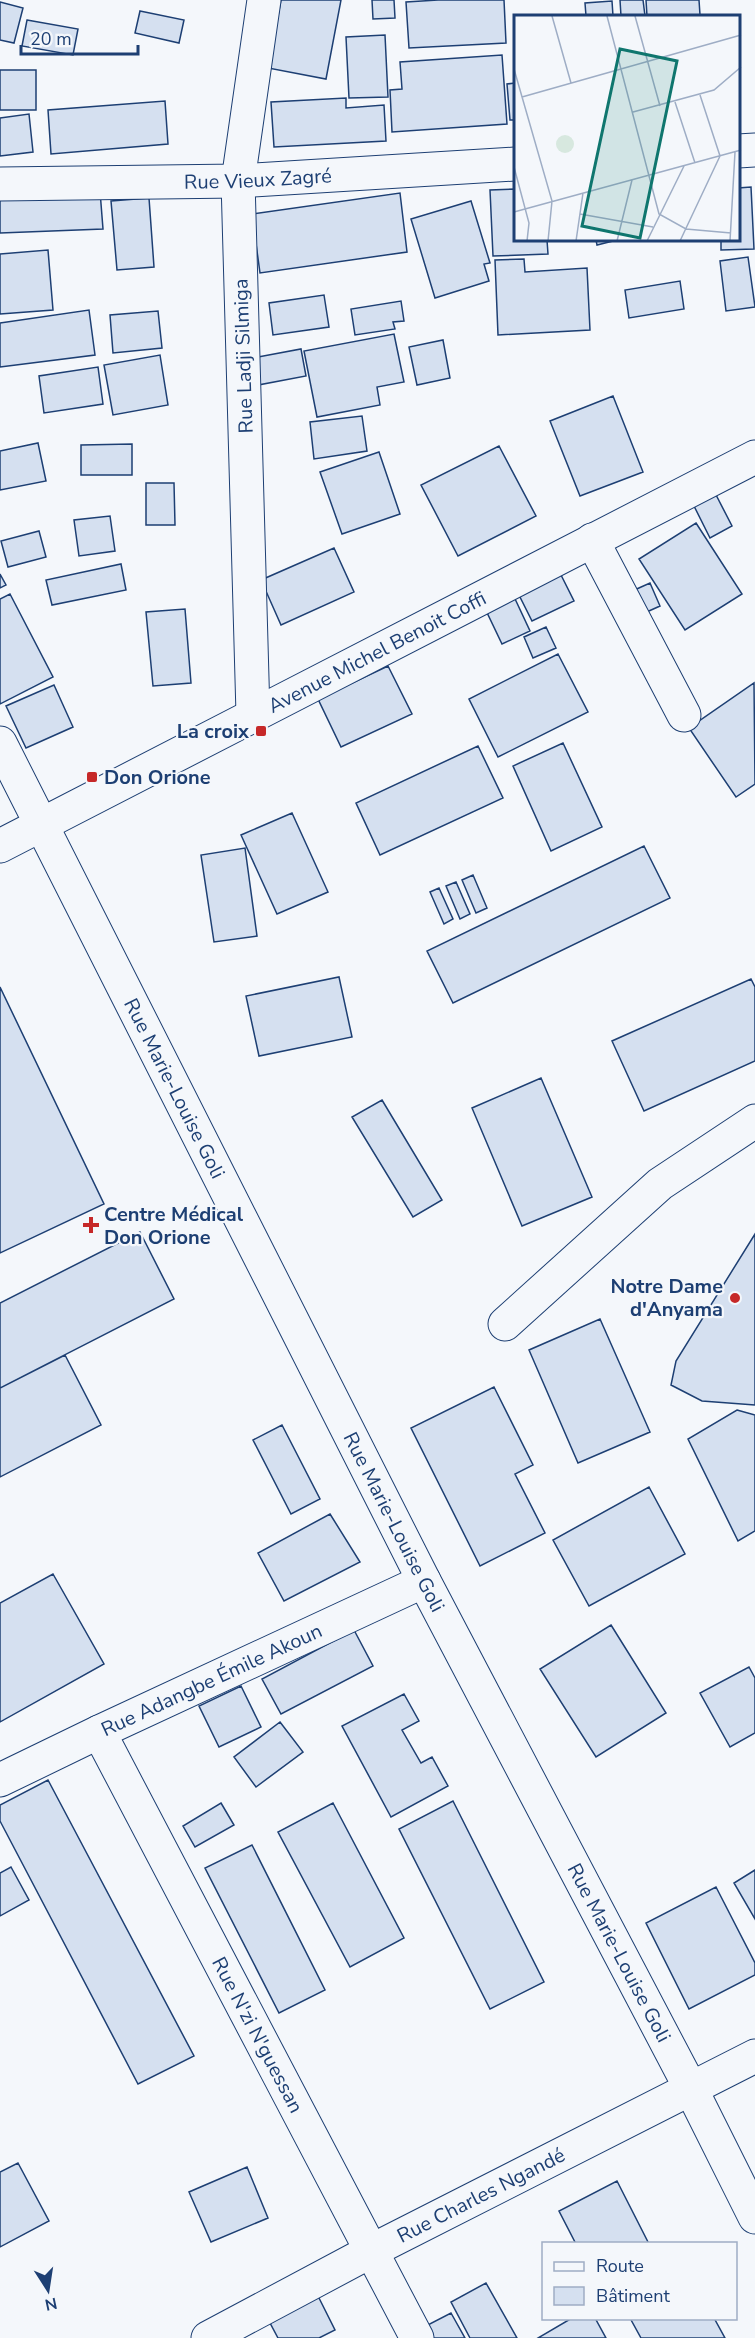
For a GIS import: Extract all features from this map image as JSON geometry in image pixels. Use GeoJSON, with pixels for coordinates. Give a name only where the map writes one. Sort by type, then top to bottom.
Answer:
{"type":"FeatureCollection","features":[{"type":"Feature","properties":{"kind":"street","name":"Rue Ladji Silmiga"},"geometry":{"type":"LineString","coordinates":[[253,714],[238,181],[264,0]]}},
{"type":"Feature","properties":{"kind":"street"},"geometry":{"type":"LineString","coordinates":[[740,151],[755,150]]}},
{"type":"Feature","properties":{"kind":"street","name":"Rue Vieux Zagré"},"geometry":{"type":"LineString","coordinates":[[0,184],[238,181],[514,164]]}},
{"type":"Feature","properties":{"kind":"street","name":"Avenue Michel Benoit Coffi"},"geometry":{"type":"LineString","coordinates":[[0,846],[755,457]]}},
{"type":"Feature","properties":{"kind":"street"},"geometry":{"type":"LineString","coordinates":[[592,540],[684,715]]}},
{"type":"Feature","properties":{"kind":"street","name":"Rue Marie-Louise Goli"},"geometry":{"type":"LineString","coordinates":[[0,743],[424,1581],[691,2089],[755,2217]]}},
{"type":"Feature","properties":{"kind":"street"},"geometry":{"type":"LineString","coordinates":[[506,1324],[660,1184],[755,1121]]}},
{"type":"Feature","properties":{"kind":"street","name":"Rue Adangbe Émile Akoun"},"geometry":{"type":"LineString","coordinates":[[0,1780],[424,1581]]}},
{"type":"Feature","properties":{"kind":"street","name":"Rue N'zi N'guessan"},"geometry":{"type":"LineString","coordinates":[[99,1732],[373,2250],[417,2338]]}},
{"type":"Feature","properties":{"kind":"street","name":"Rue Charles Ngandé"},"geometry":{"type":"LineString","coordinates":[[207,2338],[373,2250],[755,2056]]}},
{"type":"Feature","properties":{"kind":"building"},"geometry":{"type":"Polygon","coordinates":[[[281,0],[341,0],[326,79],[268,68],[281,0]]]}},
{"type":"Feature","properties":{"kind":"building"},"geometry":{"type":"Polygon","coordinates":[[[372,0],[394,0],[395,18],[373,19],[372,0]]]}},
{"type":"Feature","properties":{"kind":"building"},"geometry":{"type":"Polygon","coordinates":[[[504,0],[506,43],[409,48],[406,2],[504,0]]]}},
{"type":"Feature","properties":{"kind":"building"},"geometry":{"type":"Polygon","coordinates":[[[620,0],[643,0],[645,15],[621,15],[620,0]]]}},
{"type":"Feature","properties":{"kind":"building"},"geometry":{"type":"Polygon","coordinates":[[[646,0],[699,0],[700,15],[647,15],[646,0]]]}},
{"type":"Feature","properties":{"kind":"building"},"geometry":{"type":"Polygon","coordinates":[[[612,1],[613,15],[586,15],[585,3],[612,1]]]}},
{"type":"Feature","properties":{"kind":"building"},"geometry":{"type":"Polygon","coordinates":[[[0,2],[23,8],[14,43],[0,40],[0,2]]]}},
{"type":"Feature","properties":{"kind":"building"},"geometry":{"type":"Polygon","coordinates":[[[140,11],[184,20],[179,43],[135,33],[140,11]]]}},
{"type":"Feature","properties":{"kind":"building"},"geometry":{"type":"Polygon","coordinates":[[[27,20],[78,29],[73,55],[22,46],[27,20]]]}},
{"type":"Feature","properties":{"kind":"building"},"geometry":{"type":"Polygon","coordinates":[[[385,35],[388,97],[349,98],[346,37],[385,35]]]}},
{"type":"Feature","properties":{"kind":"building"},"geometry":{"type":"Polygon","coordinates":[[[502,55],[507,124],[392,132],[390,90],[402,89],[400,62],[502,55]]]}},
{"type":"Feature","properties":{"kind":"building"},"geometry":{"type":"Polygon","coordinates":[[[0,70],[36,70],[36,110],[0,110],[0,70]]]}},
{"type":"Feature","properties":{"kind":"building"},"geometry":{"type":"Polygon","coordinates":[[[514,83],[514,120],[510,120],[507,84],[514,83]]]}},
{"type":"Feature","properties":{"kind":"building"},"geometry":{"type":"Polygon","coordinates":[[[346,98],[346,108],[384,105],[386,141],[274,147],[271,102],[346,98]]]}},
{"type":"Feature","properties":{"kind":"building"},"geometry":{"type":"Polygon","coordinates":[[[165,101],[168,144],[51,154],[48,110],[165,101]]]}},
{"type":"Feature","properties":{"kind":"building"},"geometry":{"type":"Polygon","coordinates":[[[29,114],[33,152],[0,156],[0,118],[29,114]]]}},
{"type":"Feature","properties":{"kind":"building"},"geometry":{"type":"Polygon","coordinates":[[[751,187],[754,249],[721,250],[721,242],[740,242],[740,188],[751,187]]]}},
{"type":"Feature","properties":{"kind":"building"},"geometry":{"type":"Polygon","coordinates":[[[514,189],[514,242],[547,242],[548,254],[493,256],[490,190],[514,189]]]}},
{"type":"Feature","properties":{"kind":"building"},"geometry":{"type":"Polygon","coordinates":[[[100,191],[103,229],[0,233],[0,195],[100,191]]]}},
{"type":"Feature","properties":{"kind":"building"},"geometry":{"type":"Polygon","coordinates":[[[400,193],[407,252],[260,273],[252,214],[400,193]]]}},
{"type":"Feature","properties":{"kind":"building"},"geometry":{"type":"Polygon","coordinates":[[[149,198],[154,267],[117,270],[111,201],[149,198]]]}},
{"type":"Feature","properties":{"kind":"building"},"geometry":{"type":"Polygon","coordinates":[[[471,201],[490,263],[484,264],[489,281],[435,298],[411,219],[471,201]]]}},
{"type":"Feature","properties":{"kind":"building"},"geometry":{"type":"Polygon","coordinates":[[[48,250],[53,310],[0,314],[0,254],[48,250]]]}},
{"type":"Feature","properties":{"kind":"building"},"geometry":{"type":"Polygon","coordinates":[[[748,257],[755,307],[726,311],[720,261],[748,257]]]}},
{"type":"Feature","properties":{"kind":"building"},"geometry":{"type":"Polygon","coordinates":[[[524,259],[525,272],[587,268],[590,330],[498,335],[495,260],[524,259]]]}},
{"type":"Feature","properties":{"kind":"building"},"geometry":{"type":"Polygon","coordinates":[[[680,281],[684,309],[629,318],[625,290],[680,281]]]}},
{"type":"Feature","properties":{"kind":"building"},"geometry":{"type":"Polygon","coordinates":[[[324,295],[329,327],[273,335],[269,303],[324,295]]]}},
{"type":"Feature","properties":{"kind":"building"},"geometry":{"type":"Polygon","coordinates":[[[401,301],[404,321],[393,322],[395,329],[355,335],[351,309],[401,301]]]}},
{"type":"Feature","properties":{"kind":"building"},"geometry":{"type":"Polygon","coordinates":[[[89,310],[95,355],[0,367],[0,323],[89,310]]]}},
{"type":"Feature","properties":{"kind":"building"},"geometry":{"type":"Polygon","coordinates":[[[158,311],[162,348],[113,353],[110,315],[158,311]]]}},
{"type":"Feature","properties":{"kind":"building"},"geometry":{"type":"Polygon","coordinates":[[[394,334],[404,382],[377,387],[380,405],[317,417],[304,351],[394,334]]]}},
{"type":"Feature","properties":{"kind":"building"},"geometry":{"type":"Polygon","coordinates":[[[443,340],[450,378],[417,385],[409,347],[443,340]]]}},
{"type":"Feature","properties":{"kind":"building"},"geometry":{"type":"Polygon","coordinates":[[[301,349],[306,376],[258,385],[253,358],[301,349]]]}},
{"type":"Feature","properties":{"kind":"building"},"geometry":{"type":"Polygon","coordinates":[[[160,355],[168,405],[113,415],[104,365],[160,355]]]}},
{"type":"Feature","properties":{"kind":"building"},"geometry":{"type":"Polygon","coordinates":[[[98,367],[103,404],[44,413],[39,376],[98,367]]]}},
{"type":"Feature","properties":{"kind":"building"},"geometry":{"type":"Polygon","coordinates":[[[613,396],[643,472],[580,496],[550,421],[613,396]]]}},
{"type":"Feature","properties":{"kind":"building"},"geometry":{"type":"Polygon","coordinates":[[[362,416],[367,451],[314,459],[310,422],[362,416]]]}},
{"type":"Feature","properties":{"kind":"building"},"geometry":{"type":"Polygon","coordinates":[[[38,443],[46,481],[0,490],[0,451],[38,443]]]}},
{"type":"Feature","properties":{"kind":"building"},"geometry":{"type":"Polygon","coordinates":[[[132,444],[132,475],[81,475],[81,445],[132,444]]]}},
{"type":"Feature","properties":{"kind":"building"},"geometry":{"type":"Polygon","coordinates":[[[499,446],[536,516],[458,556],[421,485],[499,446]]]}},
{"type":"Feature","properties":{"kind":"building"},"geometry":{"type":"Polygon","coordinates":[[[379,452],[400,514],[342,534],[320,472],[379,452]]]}},
{"type":"Feature","properties":{"kind":"building"},"geometry":{"type":"Polygon","coordinates":[[[146,483],[174,483],[175,525],[146,525],[146,483]]]}},
{"type":"Feature","properties":{"kind":"building"},"geometry":{"type":"Polygon","coordinates":[[[713,489],[732,526],[710,538],[691,500],[713,489]]]}},
{"type":"Feature","properties":{"kind":"building"},"geometry":{"type":"Polygon","coordinates":[[[110,516],[115,551],[79,556],[74,520],[110,516]]]}},
{"type":"Feature","properties":{"kind":"building"},"geometry":{"type":"Polygon","coordinates":[[[696,523],[742,594],[685,630],[639,559],[696,523]]]}},
{"type":"Feature","properties":{"kind":"building"},"geometry":{"type":"Polygon","coordinates":[[[39,531],[46,557],[8,567],[1,541],[39,531]]]}},
{"type":"Feature","properties":{"kind":"building"},"geometry":{"type":"Polygon","coordinates":[[[334,548],[354,592],[281,625],[261,580],[334,548]]]}},
{"type":"Feature","properties":{"kind":"building"},"geometry":{"type":"Polygon","coordinates":[[[121,564],[126,590],[52,605],[46,580],[121,564]]]}},
{"type":"Feature","properties":{"kind":"building"},"geometry":{"type":"Polygon","coordinates":[[[558,569],[574,601],[532,621],[516,589],[558,569]]]}},
{"type":"Feature","properties":{"kind":"building"},"geometry":{"type":"Polygon","coordinates":[[[0,574],[6,585],[0,588],[0,574]]]}},
{"type":"Feature","properties":{"kind":"building"},"geometry":{"type":"Polygon","coordinates":[[[650,583],[660,606],[640,615],[630,592],[650,583]]]}},
{"type":"Feature","properties":{"kind":"building"},"geometry":{"type":"Polygon","coordinates":[[[509,586],[530,631],[502,644],[481,600],[509,586]]]}},
{"type":"Feature","properties":{"kind":"building"},"geometry":{"type":"Polygon","coordinates":[[[10,594],[53,677],[0,704],[0,599],[10,594]]]}},
{"type":"Feature","properties":{"kind":"building"},"geometry":{"type":"Polygon","coordinates":[[[185,609],[191,683],[153,686],[146,612],[185,609]]]}},
{"type":"Feature","properties":{"kind":"building"},"geometry":{"type":"Polygon","coordinates":[[[546,627],[556,648],[533,658],[524,637],[546,627]]]}},
{"type":"Feature","properties":{"kind":"building"},"geometry":{"type":"Polygon","coordinates":[[[558,654],[588,712],[498,757],[469,699],[558,654]]]}},
{"type":"Feature","properties":{"kind":"building"},"geometry":{"type":"Polygon","coordinates":[[[388,666],[412,714],[341,747],[318,699],[388,666]]]}},
{"type":"Feature","properties":{"kind":"building"},"geometry":{"type":"Polygon","coordinates":[[[754,683],[755,784],[736,797],[689,728],[754,683]]]}},
{"type":"Feature","properties":{"kind":"building"},"geometry":{"type":"Polygon","coordinates":[[[54,685],[73,727],[26,748],[6,706],[54,685]]]}},
{"type":"Feature","properties":{"kind":"building"},"geometry":{"type":"Polygon","coordinates":[[[563,743],[602,827],[551,851],[513,766],[563,743]]]}},
{"type":"Feature","properties":{"kind":"building"},"geometry":{"type":"Polygon","coordinates":[[[478,746],[503,798],[380,855],[356,803],[478,746]]]}},
{"type":"Feature","properties":{"kind":"building"},"geometry":{"type":"Polygon","coordinates":[[[292,813],[328,892],[277,914],[241,835],[292,813]]]}},
{"type":"Feature","properties":{"kind":"building"},"geometry":{"type":"Polygon","coordinates":[[[644,846],[670,898],[453,1003],[427,951],[644,846]]]}},
{"type":"Feature","properties":{"kind":"building"},"geometry":{"type":"Polygon","coordinates":[[[245,848],[257,936],[214,942],[201,855],[245,848]]]}},
{"type":"Feature","properties":{"kind":"building"},"geometry":{"type":"Polygon","coordinates":[[[473,875],[487,908],[476,913],[462,880],[473,875]]]}},
{"type":"Feature","properties":{"kind":"building"},"geometry":{"type":"Polygon","coordinates":[[[456,882],[470,914],[460,919],[446,886],[456,882]]]}},
{"type":"Feature","properties":{"kind":"building"},"geometry":{"type":"Polygon","coordinates":[[[439,888],[453,919],[444,924],[430,892],[439,888]]]}},
{"type":"Feature","properties":{"kind":"building"},"geometry":{"type":"Polygon","coordinates":[[[339,977],[352,1037],[259,1056],[246,996],[339,977]]]}},
{"type":"Feature","properties":{"kind":"building"},"geometry":{"type":"Polygon","coordinates":[[[751,979],[755,987],[755,1061],[644,1111],[612,1041],[751,979]]]}},
{"type":"Feature","properties":{"kind":"building"},"geometry":{"type":"Polygon","coordinates":[[[0,987],[104,1204],[0,1253],[0,987]]]}},
{"type":"Feature","properties":{"kind":"building"},"geometry":{"type":"Polygon","coordinates":[[[541,1078],[592,1197],[522,1226],[472,1108],[541,1078]]]}},
{"type":"Feature","properties":{"kind":"building"},"geometry":{"type":"Polygon","coordinates":[[[382,1100],[442,1200],[413,1217],[352,1117],[382,1100]]]}},
{"type":"Feature","properties":{"kind":"building"},"geometry":{"type":"Polygon","coordinates":[[[140,1232],[174,1299],[0,1388],[0,1303],[140,1232]]]}},
{"type":"Feature","properties":{"kind":"building","name":"Notre Dame d'Anyama"},"geometry":{"type":"Polygon","coordinates":[[[755,1234],[755,1405],[702,1401],[671,1385],[676,1361],[755,1234]]]}},
{"type":"Feature","properties":{"kind":"building"},"geometry":{"type":"Polygon","coordinates":[[[600,1319],[650,1432],[578,1463],[529,1350],[600,1319]]]}},
{"type":"Feature","properties":{"kind":"building"},"geometry":{"type":"Polygon","coordinates":[[[65,1355],[101,1425],[0,1477],[0,1388],[65,1355]]]}},
{"type":"Feature","properties":{"kind":"building"},"geometry":{"type":"Polygon","coordinates":[[[494,1387],[533,1465],[515,1474],[545,1533],[480,1566],[411,1428],[494,1387]]]}},
{"type":"Feature","properties":{"kind":"building"},"geometry":{"type":"Polygon","coordinates":[[[737,1410],[755,1415],[755,1531],[738,1541],[688,1439],[737,1410]]]}},
{"type":"Feature","properties":{"kind":"building"},"geometry":{"type":"Polygon","coordinates":[[[282,1425],[320,1499],[291,1514],[253,1440],[282,1425]]]}},
{"type":"Feature","properties":{"kind":"building"},"geometry":{"type":"Polygon","coordinates":[[[649,1487],[685,1554],[589,1606],[553,1540],[649,1487]]]}},
{"type":"Feature","properties":{"kind":"building"},"geometry":{"type":"Polygon","coordinates":[[[330,1514],[360,1562],[284,1601],[258,1553],[330,1514]]]}},
{"type":"Feature","properties":{"kind":"building"},"geometry":{"type":"Polygon","coordinates":[[[53,1574],[104,1664],[0,1722],[0,1603],[53,1574]]]}},
{"type":"Feature","properties":{"kind":"building"},"geometry":{"type":"Polygon","coordinates":[[[611,1625],[666,1713],[596,1757],[540,1669],[611,1625]]]}},
{"type":"Feature","properties":{"kind":"building"},"geometry":{"type":"Polygon","coordinates":[[[354,1630],[373,1666],[281,1714],[262,1679],[354,1630]]]}},
{"type":"Feature","properties":{"kind":"building"},"geometry":{"type":"Polygon","coordinates":[[[749,1667],[755,1678],[755,1733],[730,1747],[700,1693],[749,1667]]]}},
{"type":"Feature","properties":{"kind":"building"},"geometry":{"type":"Polygon","coordinates":[[[241,1686],[261,1727],[219,1747],[199,1706],[241,1686]]]}},
{"type":"Feature","properties":{"kind":"building"},"geometry":{"type":"Polygon","coordinates":[[[404,1694],[419,1721],[402,1730],[421,1763],[432,1757],[448,1786],[391,1817],[342,1726],[404,1694]]]}},
{"type":"Feature","properties":{"kind":"building"},"geometry":{"type":"Polygon","coordinates":[[[280,1722],[303,1752],[256,1787],[234,1757],[280,1722]]]}},
{"type":"Feature","properties":{"kind":"building"},"geometry":{"type":"Polygon","coordinates":[[[48,1780],[194,2056],[138,2084],[0,1821],[0,1805],[48,1780]]]}},
{"type":"Feature","properties":{"kind":"building"},"geometry":{"type":"Polygon","coordinates":[[[453,1801],[544,1982],[490,2009],[399,1829],[453,1801]]]}},
{"type":"Feature","properties":{"kind":"building"},"geometry":{"type":"Polygon","coordinates":[[[221,1803],[234,1825],[195,1847],[183,1826],[221,1803]]]}},
{"type":"Feature","properties":{"kind":"building"},"geometry":{"type":"Polygon","coordinates":[[[333,1803],[404,1938],[350,1967],[278,1832],[333,1803]]]}},
{"type":"Feature","properties":{"kind":"building"},"geometry":{"type":"Polygon","coordinates":[[[252,1845],[325,1990],[279,2013],[205,1868],[252,1845]]]}},
{"type":"Feature","properties":{"kind":"building"},"geometry":{"type":"Polygon","coordinates":[[[11,1867],[29,1900],[0,1916],[0,1873],[11,1867]]]}},
{"type":"Feature","properties":{"kind":"building"},"geometry":{"type":"Polygon","coordinates":[[[755,1870],[755,1919],[734,1883],[755,1870]]]}},
{"type":"Feature","properties":{"kind":"building"},"geometry":{"type":"Polygon","coordinates":[[[716,1887],[755,1963],[755,1975],[689,2009],[646,1923],[716,1887]]]}},
{"type":"Feature","properties":{"kind":"building"},"geometry":{"type":"Polygon","coordinates":[[[18,2163],[49,2221],[0,2247],[0,2172],[18,2163]]]}},
{"type":"Feature","properties":{"kind":"building"},"geometry":{"type":"Polygon","coordinates":[[[247,2167],[268,2218],[211,2242],[189,2192],[247,2167]]]}},
{"type":"Feature","properties":{"kind":"building"},"geometry":{"type":"Polygon","coordinates":[[[617,2181],[648,2242],[575,2242],[559,2211],[617,2181]]]}},
{"type":"Feature","properties":{"kind":"building"},"geometry":{"type":"Polygon","coordinates":[[[486,2283],[517,2338],[470,2338],[451,2302],[486,2283]]]}},
{"type":"Feature","properties":{"kind":"building"},"geometry":{"type":"Polygon","coordinates":[[[318,2296],[335,2330],[319,2338],[278,2338],[269,2321],[318,2296]]]}},
{"type":"Feature","properties":{"kind":"building"},"geometry":{"type":"Polygon","coordinates":[[[451,2313],[465,2338],[422,2338],[418,2330],[451,2313]]]}},
{"type":"Feature","properties":{"kind":"building"},"geometry":{"type":"Polygon","coordinates":[[[569,2320],[596,2320],[606,2338],[538,2338],[569,2320]]]}},
{"type":"Feature","properties":{"kind":"building"},"geometry":{"type":"Polygon","coordinates":[[[631,2320],[715,2320],[725,2338],[641,2338],[631,2320]]]}},
{"type":"Feature","properties":{"kind":"place","name":"La croix"},"geometry":{"type":"Point","coordinates":[261,731]}},
{"type":"Feature","properties":{"kind":"place","name":"Don Orione"},"geometry":{"type":"Point","coordinates":[92,777]}},
{"type":"Feature","properties":{"kind":"place","name":"Centre Médical Don Orione"},"geometry":{"type":"Point","coordinates":[91,1225]}},
{"type":"Feature","properties":{"kind":"place","name":"Notre Dame d'Anyama"},"geometry":{"type":"Point","coordinates":[735,1298]}}]}
